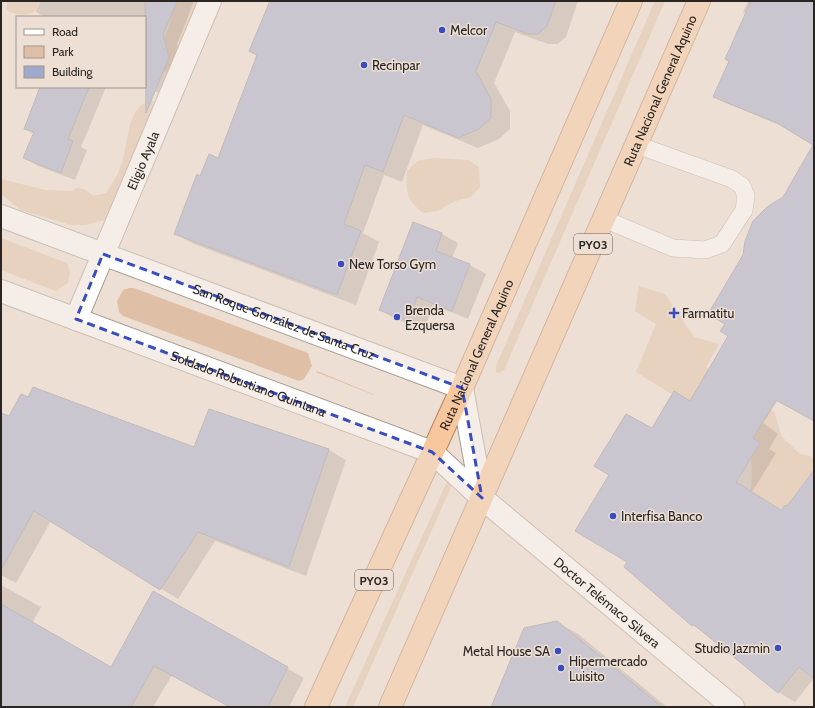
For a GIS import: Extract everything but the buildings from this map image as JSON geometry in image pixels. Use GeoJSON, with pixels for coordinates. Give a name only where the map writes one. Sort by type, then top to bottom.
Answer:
{"type":"FeatureCollection","features":[{"type":"Feature","properties":{"kind":"highway","name":"Ruta Nacional General Aquino"},"geometry":{"type":"LineString","coordinates":[[316,707],[462,388],[631,1]]}},
{"type":"Feature","properties":{"kind":"highway","name":"Ruta Nacional General Aquino"},"geometry":{"type":"LineString","coordinates":[[390,707],[699,1]]}},
{"type":"Feature","properties":{"kind":"street","name":"Eligio Ayala"},"geometry":{"type":"LineString","coordinates":[[76,319],[210,1]]}},
{"type":"Feature","properties":{"kind":"street","name":"San Roque González de Santa Cruz"},"geometry":{"type":"LineString","coordinates":[[1,216],[462,388]]}},
{"type":"Feature","properties":{"kind":"street","name":"Soldado Robustiano Quintana"},"geometry":{"type":"LineString","coordinates":[[1,291],[432,452],[482,498]]}},
{"type":"Feature","properties":{"kind":"street"},"geometry":{"type":"LineString","coordinates":[[462,388],[482,498]]}},
{"type":"Feature","properties":{"kind":"street","name":"Doctor Telémaco Silvera"},"geometry":{"type":"LineString","coordinates":[[482,498],[733,707]]}},
{"type":"Feature","properties":{"kind":"lane"},"geometry":{"type":"LineString","coordinates":[[604,219],[673,248],[704,250],[722,244],[744,210],[746,196],[742,186],[732,179],[636,145]]}},
{"type":"Feature","properties":{"kind":"highlighted area"},"geometry":{"type":"Polygon","coordinates":[[[103,254],[462,388],[482,498],[432,452],[76,319],[103,254]]]}},
{"type":"Feature","properties":{"kind":"green space"},"geometry":{"type":"Polygon","coordinates":[[[7,1],[39,1],[37,10],[22,14],[7,10],[7,1]]]}},
{"type":"Feature","properties":{"kind":"green space"},"geometry":{"type":"Polygon","coordinates":[[[172,1],[215,1],[169,75],[159,65],[161,44],[169,27],[172,14],[172,1]]]}},
{"type":"Feature","properties":{"kind":"green space"},"geometry":{"type":"Polygon","coordinates":[[[655,1],[665,1],[504,370],[499,373],[496,372],[496,366],[655,1]]]}},
{"type":"Feature","properties":{"kind":"green space"},"geometry":{"type":"Polygon","coordinates":[[[151,100],[157,104],[112,218],[85,225],[71,225],[21,210],[1,194],[1,179],[45,190],[72,191],[77,188],[84,189],[94,196],[106,193],[116,178],[120,168],[129,129],[136,111],[142,105],[151,100]]]}},
{"type":"Feature","properties":{"kind":"green space"},"geometry":{"type":"Polygon","coordinates":[[[434,158],[468,160],[479,167],[480,187],[471,197],[455,201],[437,211],[423,213],[413,203],[408,195],[407,171],[418,161],[434,158]]]}},
{"type":"Feature","properties":{"kind":"green space"},"geometry":{"type":"Polygon","coordinates":[[[1,238],[67,263],[70,271],[68,283],[56,291],[1,270],[1,238]]]}},
{"type":"Feature","properties":{"kind":"green space"},"geometry":{"type":"Polygon","coordinates":[[[639,286],[665,294],[694,337],[719,344],[706,367],[735,394],[756,395],[774,412],[782,437],[800,454],[814,457],[814,485],[794,506],[771,510],[750,499],[752,475],[751,449],[678,398],[636,372],[656,324],[635,311],[639,286]]]}},
{"type":"Feature","properties":{"kind":"green space"},"geometry":{"type":"Polygon","coordinates":[[[134,288],[308,353],[312,366],[304,379],[299,381],[123,316],[119,312],[117,301],[123,290],[134,288]]]}},
{"type":"Feature","properties":{"kind":"green space"},"geometry":{"type":"Polygon","coordinates":[[[317,371],[373,394],[374,395],[316,372],[317,371]]]}},
{"type":"Feature","properties":{"kind":"green space"},"geometry":{"type":"Polygon","coordinates":[[[447,482],[451,482],[451,487],[353,707],[345,707],[447,482]]]}},
{"type":"Feature","properties":{"kind":"place","name":"Melcor"},"geometry":{"type":"Point","coordinates":[442,30]}},
{"type":"Feature","properties":{"kind":"place","name":"Recinpar"},"geometry":{"type":"Point","coordinates":[364,65]}},
{"type":"Feature","properties":{"kind":"place","name":"New Torso Gym"},"geometry":{"type":"Point","coordinates":[341,264]}},
{"type":"Feature","properties":{"kind":"place","name":"Farmatitu"},"geometry":{"type":"Point","coordinates":[674,313]}},
{"type":"Feature","properties":{"kind":"place","name":"Brenda Ezquersa"},"geometry":{"type":"Point","coordinates":[397,317]}},
{"type":"Feature","properties":{"kind":"place","name":"Interfisa Banco"},"geometry":{"type":"Point","coordinates":[613,516]}},
{"type":"Feature","properties":{"kind":"place","name":"Studio Jazmin"},"geometry":{"type":"Point","coordinates":[778,648]}},
{"type":"Feature","properties":{"kind":"place","name":"Metal House SA"},"geometry":{"type":"Point","coordinates":[558,651]}},
{"type":"Feature","properties":{"kind":"place","name":"Hipermercado Luisito"},"geometry":{"type":"Point","coordinates":[561,668]}}]}
